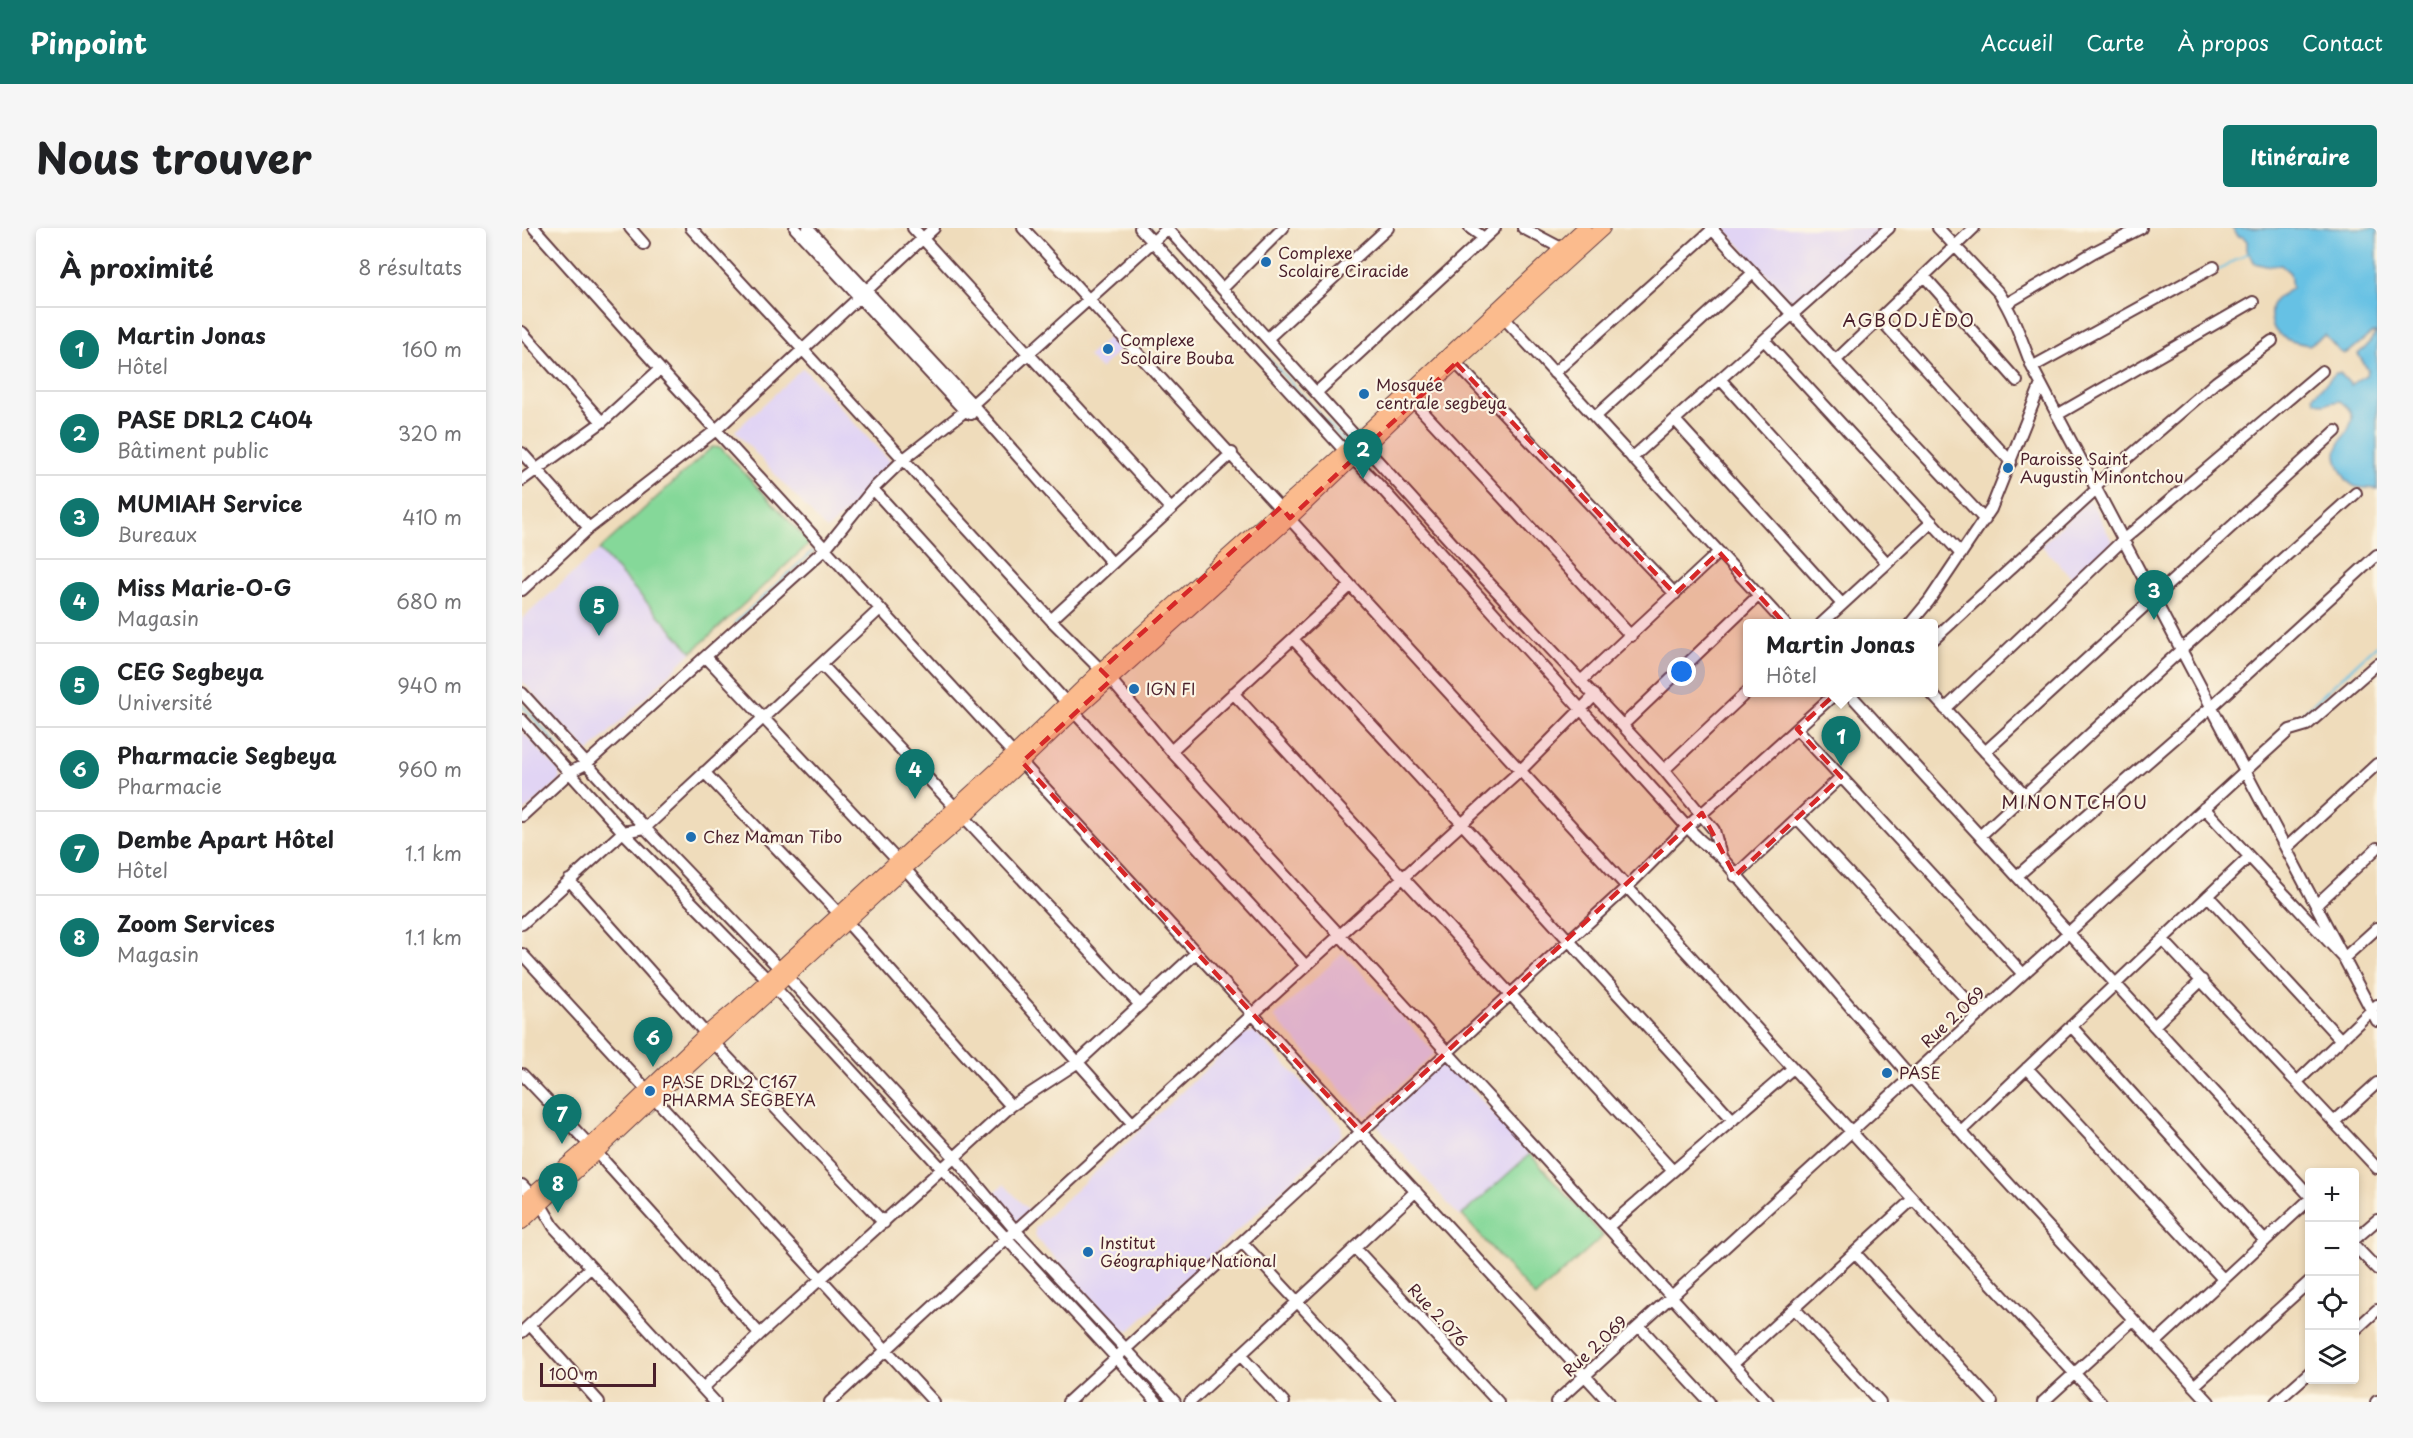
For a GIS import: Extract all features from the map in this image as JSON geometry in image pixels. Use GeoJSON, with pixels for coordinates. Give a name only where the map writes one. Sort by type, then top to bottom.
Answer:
{"type":"FeatureCollection","features":[{"type":"Feature","properties":{"kind":"main road"},"geometry":{"type":"LineString","coordinates":[[527,1204],[593,1149],[710,1039],[1019,758],[1070,707],[1362,443],[1584,228]]}},
{"type":"Feature","properties":{"kind":"main road"},"geometry":{"type":"LineString","coordinates":[[1362,443],[1456,363],[1604,228]]}},
{"type":"Feature","properties":{"kind":"street"},"geometry":{"type":"LineString","coordinates":[[534,228],[660,369],[1609,1402]]}},
{"type":"Feature","properties":{"kind":"street"},"geometry":{"type":"LineString","coordinates":[[630,228],[644,244]]}},
{"type":"Feature","properties":{"kind":"street"},"geometry":{"type":"LineString","coordinates":[[691,228],[1051,620],[1106,675],[1171,751],[1768,1402]]}},
{"type":"Feature","properties":{"kind":"street"},"geometry":{"type":"LineString","coordinates":[[795,228],[863,295],[968,408],[985,420],[1112,563]]}},
{"type":"Feature","properties":{"kind":"street"},"geometry":{"type":"LineString","coordinates":[[808,228],[863,295]]}},
{"type":"Feature","properties":{"kind":"street"},"geometry":{"type":"LineString","coordinates":[[913,228],[1171,509]]}},
{"type":"Feature","properties":{"kind":"street"},"geometry":{"type":"LineString","coordinates":[[522,590],[589,528],[716,430],[934,228]]}},
{"type":"Feature","properties":{"kind":"street"},"geometry":{"type":"LineString","coordinates":[[1023,228],[2101,1402]]}},
{"type":"Feature","properties":{"kind":"street"},"geometry":{"type":"LineString","coordinates":[[1140,228],[1581,707],[1687,827],[1721,857],[1735,876],[1911,1077],[2209,1402]]}},
{"type":"Feature","properties":{"kind":"street"},"geometry":{"type":"LineString","coordinates":[[522,816],[570,772],[586,764],[825,549],[873,489],[904,459],[968,408],[1167,228],[1461,553],[1582,680],[1702,813],[1713,830],[1721,857]]}},
{"type":"Feature","properties":{"kind":"street"},"geometry":{"type":"LineString","coordinates":[[1222,289],[1283,228]]}},
{"type":"Feature","properties":{"kind":"street"},"geometry":{"type":"LineString","coordinates":[[1268,338],[1388,228]]}},
{"type":"Feature","properties":{"kind":"street"},"geometry":{"type":"LineString","coordinates":[[1470,228],[1484,238]]}},
{"type":"Feature","properties":{"kind":"street"},"geometry":{"type":"LineString","coordinates":[[1317,392],[1495,228]]}},
{"type":"Feature","properties":{"kind":"street"},"geometry":{"type":"LineString","coordinates":[[1523,228],[1561,248]]}},
{"type":"Feature","properties":{"kind":"street"},"geometry":{"type":"LineString","coordinates":[[1632,458],[1889,228]]}},
{"type":"Feature","properties":{"kind":"street"},"geometry":{"type":"LineString","coordinates":[[1938,228],[1956,245],[2006,304],[2018,327],[2032,367],[2313,900],[2374,1007],[2377,1022]]}},
{"type":"Feature","properties":{"kind":"street"},"geometry":{"type":"LineString","coordinates":[[1835,361],[1974,228]]}},
{"type":"Feature","properties":{"kind":"street"},"geometry":{"type":"LineString","coordinates":[[2006,304],[2094,252],[2141,228]]}},
{"type":"Feature","properties":{"kind":"street"},"geometry":{"type":"LineString","coordinates":[[1554,373],[1712,229],[1985,520]]}},
{"type":"Feature","properties":{"kind":"street"},"geometry":{"type":"LineString","coordinates":[[2032,367],[2214,267]]}},
{"type":"Feature","properties":{"kind":"street"},"geometry":{"type":"LineString","coordinates":[[1595,417],[1753,273]]}},
{"type":"Feature","properties":{"kind":"street"},"geometry":{"type":"LineString","coordinates":[[1924,276],[2017,381]]}},
{"type":"Feature","properties":{"kind":"street"},"geometry":{"type":"LineString","coordinates":[[2057,414],[2253,302]]}},
{"type":"Feature","properties":{"kind":"street"},"geometry":{"type":"LineString","coordinates":[[1504,318],[1781,619]]}},
{"type":"Feature","properties":{"kind":"street"},"geometry":{"type":"LineString","coordinates":[[1880,319],[2011,462]]}},
{"type":"Feature","properties":{"kind":"street"},"geometry":{"type":"LineString","coordinates":[[522,332],[602,422]]}},
{"type":"Feature","properties":{"kind":"street"},"geometry":{"type":"LineString","coordinates":[[1764,340],[1961,554]]}},
{"type":"Feature","properties":{"kind":"street"},"geometry":{"type":"LineString","coordinates":[[1938,635],[2096,488],[2216,382],[2272,341]]}},
{"type":"Feature","properties":{"kind":"street"},"geometry":{"type":"LineString","coordinates":[[1456,363],[1675,594]]}},
{"type":"Feature","properties":{"kind":"street"},"geometry":{"type":"LineString","coordinates":[[522,480],[602,422],[660,369]]}},
{"type":"Feature","properties":{"kind":"street"},"geometry":{"type":"LineString","coordinates":[[1945,709],[2123,540],[2322,371]]}},
{"type":"Feature","properties":{"kind":"street"},"geometry":{"type":"LineString","coordinates":[[1720,379],[1887,563]]}},
{"type":"Feature","properties":{"kind":"street"},"geometry":{"type":"LineString","coordinates":[[1914,619],[1985,520],[2011,462],[2041,384]]}},
{"type":"Feature","properties":{"kind":"street"},"geometry":{"type":"LineString","coordinates":[[1413,401],[1631,636]]}},
{"type":"Feature","properties":{"kind":"street"},"geometry":{"type":"LineString","coordinates":[[1675,420],[1842,604]]}},
{"type":"Feature","properties":{"kind":"street"},"geometry":{"type":"LineString","coordinates":[[1985,752],[2336,430]]}},
{"type":"Feature","properties":{"kind":"street"},"geometry":{"type":"LineString","coordinates":[[522,453],[589,528]]}},
{"type":"Feature","properties":{"kind":"street"},"geometry":{"type":"LineString","coordinates":[[1051,620],[1232,453]]}},
{"type":"Feature","properties":{"kind":"street"},"geometry":{"type":"LineString","coordinates":[[873,489],[1306,966]]}},
{"type":"Feature","properties":{"kind":"street"},"geometry":{"type":"LineString","coordinates":[[1980,836],[2181,650],[2356,493]]}},
{"type":"Feature","properties":{"kind":"street"},"geometry":{"type":"LineString","coordinates":[[1826,619],[1932,522]]}},
{"type":"Feature","properties":{"kind":"street"},"geometry":{"type":"LineString","coordinates":[[1582,680],[1719,552]]}},
{"type":"Feature","properties":{"kind":"street"},"geometry":{"type":"LineString","coordinates":[[2017,876],[2211,706],[2377,555]]}},
{"type":"Feature","properties":{"kind":"street"},"geometry":{"type":"LineString","coordinates":[[1171,751],[1350,586]]}},
{"type":"Feature","properties":{"kind":"street"},"geometry":{"type":"LineString","coordinates":[[1623,725],[1759,595]]}},
{"type":"Feature","properties":{"kind":"street"},"geometry":{"type":"LineString","coordinates":[[522,924],[623,832],[645,828],[880,609]]}},
{"type":"Feature","properties":{"kind":"street"},"geometry":{"type":"LineString","coordinates":[[1293,639],[1570,939],[1733,1120]]}},
{"type":"Feature","properties":{"kind":"street"},"geometry":{"type":"LineString","coordinates":[[706,657],[900,865],[1133,1124]]}},
{"type":"Feature","properties":{"kind":"street"},"geometry":{"type":"LineString","coordinates":[[821,664],[1140,1005]]}},
{"type":"Feature","properties":{"kind":"street","name":"Rue 2.069"},"geometry":{"type":"LineString","coordinates":[[1556,1402],[2290,730],[2307,725],[2377,664]]}},
{"type":"Feature","properties":{"kind":"street"},"geometry":{"type":"LineString","coordinates":[[522,693],[645,828],[956,1158],[1016,1230],[1175,1402]]}},
{"type":"Feature","properties":{"kind":"street"},"geometry":{"type":"LineString","coordinates":[[1233,693],[1673,1171]]}},
{"type":"Feature","properties":{"kind":"street"},"geometry":{"type":"LineString","coordinates":[[830,1402],[1006,1238],[1521,771],[1594,695]]}},
{"type":"Feature","properties":{"kind":"street"},"geometry":{"type":"LineString","coordinates":[[1664,770],[1743,697]]}},
{"type":"Feature","properties":{"kind":"street"},"geometry":{"type":"LineString","coordinates":[[1068,1402],[1570,939],[1702,813],[1833,697]]}},
{"type":"Feature","properties":{"kind":"street"},"geometry":{"type":"LineString","coordinates":[[1852,697],[2305,1192]]}},
{"type":"Feature","properties":{"kind":"street"},"geometry":{"type":"LineString","coordinates":[[1934,697],[2025,795]]}},
{"type":"Feature","properties":{"kind":"street"},"geometry":{"type":"LineString","coordinates":[[522,720],[623,832],[771,984],[1157,1402]]}},
{"type":"Feature","properties":{"kind":"street"},"geometry":{"type":"LineString","coordinates":[[1797,729],[2023,974]]}},
{"type":"Feature","properties":{"kind":"street"},"geometry":{"type":"LineString","coordinates":[[2286,848],[2377,764]]}},
{"type":"Feature","properties":{"kind":"street"},"geometry":{"type":"LineString","coordinates":[[704,772],[843,919],[1011,1106]]}},
{"type":"Feature","properties":{"kind":"street"},"geometry":{"type":"LineString","coordinates":[[1735,876],[1842,777]]}},
{"type":"Feature","properties":{"kind":"street"},"geometry":{"type":"LineString","coordinates":[[2204,808],[2344,958]]}},
{"type":"Feature","properties":{"kind":"street"},"geometry":{"type":"LineString","coordinates":[[1797,818],[1980,1014]]}},
{"type":"Feature","properties":{"kind":"street"},"geometry":{"type":"LineString","coordinates":[[2295,906],[2313,900],[2377,848]]}},
{"type":"Feature","properties":{"kind":"street"},"geometry":{"type":"LineString","coordinates":[[1961,1131],[2249,857]]}},
{"type":"Feature","properties":{"kind":"street"},"geometry":{"type":"LineString","coordinates":[[569,880],[710,1039],[884,1222]]}},
{"type":"Feature","properties":{"kind":"street"},"geometry":{"type":"LineString","coordinates":[[2208,896],[2341,1040]]}},
{"type":"Feature","properties":{"kind":"street"},"geometry":{"type":"LineString","coordinates":[[2344,958],[2377,928]]}},
{"type":"Feature","properties":{"kind":"street"},"geometry":{"type":"LineString","coordinates":[[2162,939],[2376,1165]]}},
{"type":"Feature","properties":{"kind":"street"},"geometry":{"type":"LineString","coordinates":[[703,1388],[1011,1106],[1077,1063],[1197,953]]}},
{"type":"Feature","properties":{"kind":"street"},"geometry":{"type":"LineString","coordinates":[[522,954],[934,1402]]}},
{"type":"Feature","properties":{"kind":"street"},"geometry":{"type":"LineString","coordinates":[[2154,1026],[2202,980]]}},
{"type":"Feature","properties":{"kind":"street"},"geometry":{"type":"LineString","coordinates":[[2298,1081],[2374,1007]]}},
{"type":"Feature","properties":{"kind":"street"},"geometry":{"type":"LineString","coordinates":[[2071,1026],[2265,1240]]}},
{"type":"Feature","properties":{"kind":"street"},"geometry":{"type":"LineString","coordinates":[[1608,1227],[1793,1068]]}},
{"type":"Feature","properties":{"kind":"street"},"geometry":{"type":"LineString","coordinates":[[2026,1068],[2223,1279]]}},
{"type":"Feature","properties":{"kind":"street"},"geometry":{"type":"LineString","coordinates":[[522,1074],[760,1334]]}},
{"type":"Feature","properties":{"kind":"street"},"geometry":{"type":"LineString","coordinates":[[2335,1121],[2377,1083]]}},
{"type":"Feature","properties":{"kind":"street"},"geometry":{"type":"LineString","coordinates":[[1190,1402],[1416,1191]]}},
{"type":"Feature","properties":{"kind":"street"},"geometry":{"type":"LineString","coordinates":[[1733,1364],[1913,1199]]}},
{"type":"Feature","properties":{"kind":"street"},"geometry":{"type":"LineString","coordinates":[[2155,1343],[2305,1202]]}},
{"type":"Feature","properties":{"kind":"street"},"geometry":{"type":"LineString","coordinates":[[527,1204],[554,1227],[715,1402]]}},
{"type":"Feature","properties":{"kind":"street"},"geometry":{"type":"LineString","coordinates":[[2359,1236],[2377,1220]]}},
{"type":"Feature","properties":{"kind":"street"},"geometry":{"type":"LineString","coordinates":[[1242,1242],[1390,1402]]}},
{"type":"Feature","properties":{"kind":"street","name":"Rue 2.076"},"geometry":{"type":"LineString","coordinates":[[1355,1248],[1498,1402]]}},
{"type":"Feature","properties":{"kind":"street"},"geometry":{"type":"LineString","coordinates":[[2359,1249],[2377,1269]]}},
{"type":"Feature","properties":{"kind":"street"},"geometry":{"type":"LineString","coordinates":[[1855,1252],[1992,1402]]}},
{"type":"Feature","properties":{"kind":"street"},"geometry":{"type":"LineString","coordinates":[[591,1267],[526,1329],[599,1402]]}},
{"type":"Feature","properties":{"kind":"street"},"geometry":{"type":"LineString","coordinates":[[2194,1386],[2305,1286]]}},
{"type":"Feature","properties":{"kind":"street"},"geometry":{"type":"LineString","coordinates":[[1794,1308],[1880,1402]]}},
{"type":"Feature","properties":{"kind":"street"},"geometry":{"type":"LineString","coordinates":[[2356,1330],[2377,1310]]}},
{"type":"Feature","properties":{"kind":"street"},"geometry":{"type":"LineString","coordinates":[[2043,1402],[2133,1320]]}},
{"type":"Feature","properties":{"kind":"street"},"geometry":{"type":"LineString","coordinates":[[1639,1326],[1709,1402]]}},
{"type":"Feature","properties":{"kind":"street"},"geometry":{"type":"LineString","coordinates":[[1240,1355],[1284,1402]]}},
{"type":"Feature","properties":{"kind":"street"},"geometry":{"type":"LineString","coordinates":[[2276,1402],[2305,1376]]}},
{"type":"Feature","properties":{"kind":"highlighted area"},"geometry":{"type":"Polygon","coordinates":[[[1456,363],[1675,594],[1719,552],[1843,687],[1797,729],[1841,777],[1735,876],[1702,813],[1361,1132],[1022,762],[1111,680],[1101,670],[1281,507],[1290,518],[1456,363]]]}},
{"type":"Feature","properties":{"kind":"shaded area"},"geometry":{"type":"Polygon","coordinates":[[[1724,228],[1881,228],[1796,306],[1724,228]]]}},
{"type":"Feature","properties":{"kind":"shaded area","name":"Complexe Scolaire Bouba"},"geometry":{"type":"Polygon","coordinates":[[[1117,329],[1128,342],[1100,369],[1088,356],[1117,329]]]}},
{"type":"Feature","properties":{"kind":"shaded area"},"geometry":{"type":"Polygon","coordinates":[[[803,368],[895,467],[827,530],[735,431],[803,368]]]}},
{"type":"Feature","properties":{"kind":"shaded area"},"geometry":{"type":"Polygon","coordinates":[[[2090,499],[2113,543],[2074,580],[2041,545],[2090,499]]]}},
{"type":"Feature","properties":{"kind":"shaded area"},"geometry":{"type":"Polygon","coordinates":[[[599,550],[692,652],[589,752],[522,681],[522,619],[599,550]]]}},
{"type":"Feature","properties":{"kind":"shaded area"},"geometry":{"type":"Polygon","coordinates":[[[522,731],[559,771],[560,780],[522,813],[522,731]]]}},
{"type":"Feature","properties":{"kind":"shaded area"},"geometry":{"type":"Polygon","coordinates":[[[1343,953],[1435,1053],[1366,1117],[1274,1017],[1343,953]]]}},
{"type":"Feature","properties":{"kind":"shaded area"},"geometry":{"type":"Polygon","coordinates":[[[1255,1032],[1342,1125],[1341,1135],[1129,1331],[1119,1329],[1036,1237],[1035,1228],[1244,1034],[1255,1032]]]}},
{"type":"Feature","properties":{"kind":"shaded area"},"geometry":{"type":"Polygon","coordinates":[[[1445,1060],[1530,1154],[1460,1217],[1375,1123],[1445,1060]]]}},
{"type":"Feature","properties":{"kind":"shaded area"},"geometry":{"type":"Polygon","coordinates":[[[1004,1184],[1029,1211],[1017,1222],[992,1195],[1004,1184]]]}},
{"type":"Feature","properties":{"kind":"green space"},"geometry":{"type":"Polygon","coordinates":[[[712,447],[721,448],[810,543],[692,652],[599,550],[712,447]]]}},
{"type":"Feature","properties":{"kind":"green space"},"geometry":{"type":"Polygon","coordinates":[[[1530,1154],[1603,1236],[1535,1297],[1462,1215],[1530,1154]]]}},
{"type":"Feature","properties":{"kind":"water"},"geometry":{"type":"Polygon","coordinates":[[[2232,228],[2377,228],[2377,489],[2354,486],[2347,480],[2338,464],[2336,453],[2351,423],[2350,411],[2340,401],[2323,404],[2315,401],[2313,396],[2336,373],[2340,373],[2351,385],[2367,374],[2368,370],[2358,354],[2376,333],[2372,333],[2344,354],[2325,335],[2309,345],[2284,338],[2272,324],[2271,310],[2276,299],[2292,288],[2290,273],[2281,265],[2266,266],[2255,263],[2247,250],[2247,241],[2238,236],[2232,228]]]}},
{"type":"Feature","properties":{"kind":"waterway"},"geometry":{"type":"LineString","coordinates":[[1149,228],[1155,235]]}},
{"type":"Feature","properties":{"kind":"waterway"},"geometry":{"type":"LineString","coordinates":[[1166,247],[1346,443]]}},
{"type":"Feature","properties":{"kind":"waterway"},"geometry":{"type":"LineString","coordinates":[[2219,270],[2248,253]]}},
{"type":"Feature","properties":{"kind":"waterway"},"geometry":{"type":"LineString","coordinates":[[735,623],[813,551]]}},
{"type":"Feature","properties":{"kind":"waterway"},"geometry":{"type":"LineString","coordinates":[[2301,715],[2377,645]]}},
{"type":"Feature","properties":{"kind":"waterway"},"geometry":{"type":"LineString","coordinates":[[522,705],[559,747]]}},
{"type":"Feature","properties":{"kind":"place","name":"Complexe Scolaire Ciracide"},"geometry":{"type":"Point","coordinates":[1266,262]}},
{"type":"Feature","properties":{"kind":"place","name":"Complexe Scolaire Bouba"},"geometry":{"type":"Point","coordinates":[1108,349]}},
{"type":"Feature","properties":{"kind":"place","name":"Mosquée centrale segbeya"},"geometry":{"type":"Point","coordinates":[1364,394]}},
{"type":"Feature","properties":{"kind":"place","name":"Paroisse Saint Augustin Minontchou"},"geometry":{"type":"Point","coordinates":[2008,468]}},
{"type":"Feature","properties":{"kind":"place","name":"PASE DRL2 C404"},"geometry":{"type":"Point","coordinates":[1363,479]}},
{"type":"Feature","properties":{"kind":"place","name":"MUMIAH Service"},"geometry":{"type":"Point","coordinates":[2154,620]}},
{"type":"Feature","properties":{"kind":"place","name":"CEG Segbeya"},"geometry":{"type":"Point","coordinates":[599,636]}},
{"type":"Feature","properties":{"kind":"place","name":"IGN FI"},"geometry":{"type":"Point","coordinates":[1134,689]}},
{"type":"Feature","properties":{"kind":"place","name":"Martin Jonas"},"geometry":{"type":"Point","coordinates":[1841,766]}},
{"type":"Feature","properties":{"kind":"place","name":"Miss Marie-O-G"},"geometry":{"type":"Point","coordinates":[915,799]}},
{"type":"Feature","properties":{"kind":"place","name":"Chez Maman Tibo"},"geometry":{"type":"Point","coordinates":[691,837]}},
{"type":"Feature","properties":{"kind":"place","name":"Pharmacie Segbeya"},"geometry":{"type":"Point","coordinates":[653,1067]}},
{"type":"Feature","properties":{"kind":"place","name":"PASE"},"geometry":{"type":"Point","coordinates":[1887,1073]}},
{"type":"Feature","properties":{"kind":"place","name":"PASE DRL2 C167 PHARMA SEGBEYA"},"geometry":{"type":"Point","coordinates":[650,1091]}},
{"type":"Feature","properties":{"kind":"place","name":"Dembe Apart Hôtel"},"geometry":{"type":"Point","coordinates":[562,1144]}},
{"type":"Feature","properties":{"kind":"place","name":"Zoom Services"},"geometry":{"type":"Point","coordinates":[558,1213]}},
{"type":"Feature","properties":{"kind":"place","name":"Institut Géographique National"},"geometry":{"type":"Point","coordinates":[1088,1252]}},
{"type":"Feature","properties":{"kind":"district","name":"AGBODJÈDO"},"geometry":{"type":"Point","coordinates":[1909,321]}},
{"type":"Feature","properties":{"kind":"district","name":"MINONTCHOU"},"geometry":{"type":"Point","coordinates":[2075,803]}}]}
